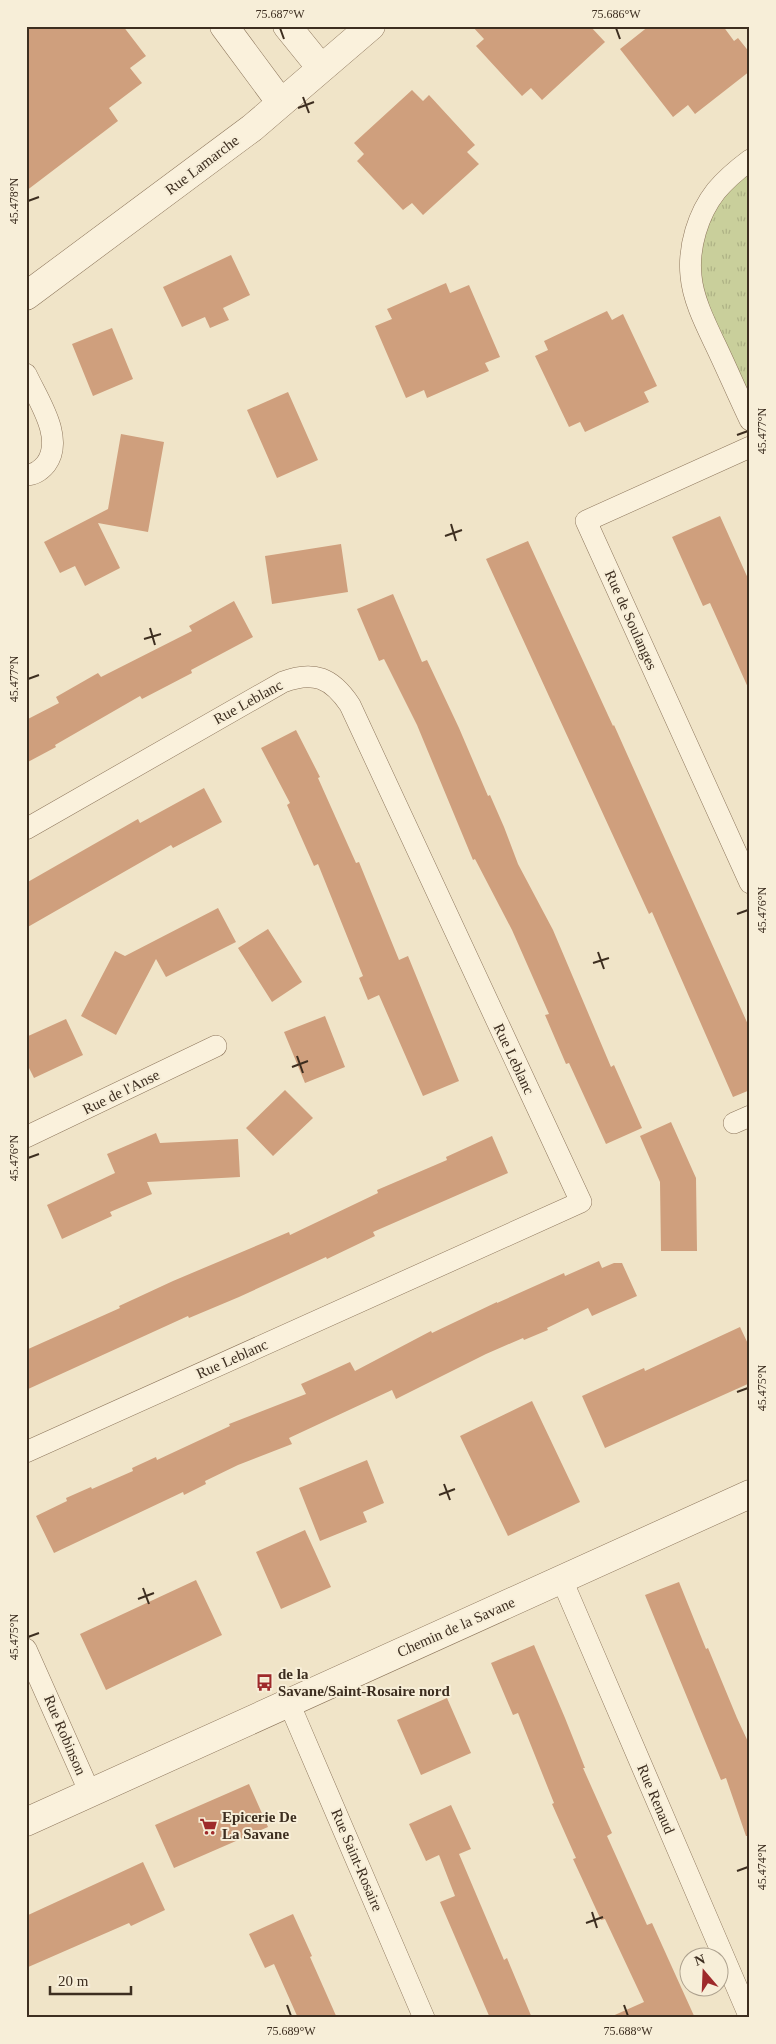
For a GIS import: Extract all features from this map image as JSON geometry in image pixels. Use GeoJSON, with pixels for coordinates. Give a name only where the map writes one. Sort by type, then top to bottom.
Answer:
{"type":"FeatureCollection","features":[{"type":"Feature","properties":{"kind":"street"},"geometry":{"type":"LineString","coordinates":[[224,26],[282,103]]}},
{"type":"Feature","properties":{"kind":"street"},"geometry":{"type":"LineString","coordinates":[[286,26],[321,68]]}},
{"type":"Feature","properties":{"kind":"street","name":"Rue Lamarche"},"geometry":{"type":"LineString","coordinates":[[26,296],[245,133],[371,26]]}},
{"type":"Feature","properties":{"kind":"street"},"geometry":{"type":"LineString","coordinates":[[750,160],[732,174],[716,191],[703,212],[695,235],[690,260],[691,279],[702,317],[750,420]]}},
{"type":"Feature","properties":{"kind":"street"},"geometry":{"type":"LineString","coordinates":[[26,374],[50,428],[53,444],[50,458],[42,468],[31,475],[26,475]]}},
{"type":"Feature","properties":{"kind":"street","name":"Rue de Soulanges"},"geometry":{"type":"LineString","coordinates":[[750,447],[586,521],[750,883]]}},
{"type":"Feature","properties":{"kind":"street","name":"Rue Leblanc"},"geometry":{"type":"LineString","coordinates":[[26,829],[283,682],[297,676],[314,676],[329,682],[340,690],[350,705],[581,1202],[26,1452]]}},
{"type":"Feature","properties":{"kind":"street","name":"Rue de l'Anse"},"geometry":{"type":"LineString","coordinates":[[26,1137],[216,1046]]}},
{"type":"Feature","properties":{"kind":"street","name":"Chemin de la Savane"},"geometry":{"type":"LineString","coordinates":[[26,1822],[750,1494]]}},
{"type":"Feature","properties":{"kind":"street","name":"Rue Renaud"},"geometry":{"type":"LineString","coordinates":[[562,1580],[750,2018]]}},
{"type":"Feature","properties":{"kind":"street","name":"Rue Robinson"},"geometry":{"type":"LineString","coordinates":[[26,1649],[90,1793]]}},
{"type":"Feature","properties":{"kind":"street","name":"Rue Saint-Rosaire"},"geometry":{"type":"LineString","coordinates":[[288,1703],[424,2018]]}},
{"type":"Feature","properties":{"kind":"green space"},"geometry":{"type":"Polygon","coordinates":[[[750,160],[750,420],[702,317],[695,235],[750,160]]]}},
{"type":"Feature","properties":{"kind":"building"},"geometry":{"type":"Polygon","coordinates":[[[26,26],[123,26],[146,56],[130,68],[142,83],[109,108],[118,121],[26,191],[26,26]]]}},
{"type":"Feature","properties":{"kind":"building"},"geometry":{"type":"Polygon","coordinates":[[[472,26],[590,26],[605,42],[542,100],[531,88],[522,96],[476,46],[484,39],[472,26]]]}},
{"type":"Feature","properties":{"kind":"building"},"geometry":{"type":"Polygon","coordinates":[[[649,26],[723,26],[734,41],[738,38],[750,53],[750,71],[695,114],[688,105],[673,117],[620,49],[649,26]]]}},
{"type":"Feature","properties":{"kind":"building"},"geometry":{"type":"Polygon","coordinates":[[[412,90],[423,101],[429,95],[475,145],[467,152],[479,164],[423,215],[412,203],[403,210],[357,161],[364,154],[354,143],[412,90]]]}},
{"type":"Feature","properties":{"kind":"building"},"geometry":{"type":"Polygon","coordinates":[[[231,255],[250,295],[223,308],[229,320],[210,328],[205,317],[182,327],[163,287],[231,255]]]}},
{"type":"Feature","properties":{"kind":"building"},"geometry":{"type":"Polygon","coordinates":[[[446,283],[450,293],[469,285],[500,357],[485,363],[489,371],[427,398],[424,390],[406,398],[375,326],[392,319],[387,309],[446,283]]]}},
{"type":"Feature","properties":{"kind":"building"},"geometry":{"type":"Polygon","coordinates":[[[607,311],[612,320],[623,314],[657,386],[644,392],[649,402],[585,432],[580,422],[569,427],[535,356],[548,350],[544,341],[607,311]]]}},
{"type":"Feature","properties":{"kind":"building"},"geometry":{"type":"Polygon","coordinates":[[[112,328],[133,379],[93,396],[72,344],[112,328]]]}},
{"type":"Feature","properties":{"kind":"building"},"geometry":{"type":"Polygon","coordinates":[[[288,392],[318,460],[277,478],[247,410],[288,392]]]}},
{"type":"Feature","properties":{"kind":"building"},"geometry":{"type":"Polygon","coordinates":[[[121,434],[164,442],[148,532],[98,523],[120,568],[85,586],[75,566],[60,573],[44,542],[108,509],[121,434]]]}},
{"type":"Feature","properties":{"kind":"building"},"geometry":{"type":"Polygon","coordinates":[[[720,516],[750,583],[750,692],[710,603],[703,606],[672,537],[720,516]]]}},
{"type":"Feature","properties":{"kind":"building"},"geometry":{"type":"Polygon","coordinates":[[[528,541],[614,725],[750,1029],[750,1090],[733,1097],[652,912],[649,914],[486,559],[528,541]]]}},
{"type":"Feature","properties":{"kind":"building"},"geometry":{"type":"Polygon","coordinates":[[[341,544],[348,592],[272,604],[265,556],[341,544]]]}},
{"type":"Feature","properties":{"kind":"building"},"geometry":{"type":"Polygon","coordinates":[[[393,594],[422,662],[427,660],[459,728],[488,796],[490,795],[504,827],[518,864],[553,930],[611,1067],[614,1065],[642,1128],[606,1144],[569,1063],[566,1064],[545,1015],[549,1014],[512,930],[475,859],[473,860],[417,725],[384,659],[379,661],[357,609],[393,594]]]}},
{"type":"Feature","properties":{"kind":"building"},"geometry":{"type":"Polygon","coordinates":[[[234,601],[253,637],[191,670],[192,673],[142,699],[140,696],[26,763],[26,720],[59,703],[56,697],[98,673],[101,677],[192,631],[189,626],[234,601]]]}},
{"type":"Feature","properties":{"kind":"building"},"geometry":{"type":"Polygon","coordinates":[[[296,730],[320,777],[318,778],[356,863],[359,862],[399,960],[408,956],[459,1081],[423,1096],[379,995],[368,1000],[359,978],[363,976],[318,864],[314,866],[287,805],[290,803],[261,748],[296,730]]]}},
{"type":"Feature","properties":{"kind":"building"},"geometry":{"type":"Polygon","coordinates":[[[204,788],[222,822],[173,848],[171,845],[26,928],[26,883],[138,819],[140,823],[204,788]]]}},
{"type":"Feature","properties":{"kind":"building"},"geometry":{"type":"Polygon","coordinates":[[[218,908],[236,942],[166,977],[156,959],[116,1035],[81,1016],[115,951],[125,956],[218,908]]]}},
{"type":"Feature","properties":{"kind":"building"},"geometry":{"type":"Polygon","coordinates":[[[268,929],[302,982],[272,1002],[238,948],[268,929]]]}},
{"type":"Feature","properties":{"kind":"building"},"geometry":{"type":"Polygon","coordinates":[[[325,1016],[345,1067],[305,1083],[284,1032],[325,1016]]]}},
{"type":"Feature","properties":{"kind":"building"},"geometry":{"type":"Polygon","coordinates":[[[66,1019],[83,1055],[34,1078],[26,1062],[26,1037],[66,1019]]]}},
{"type":"Feature","properties":{"kind":"building"},"geometry":{"type":"Polygon","coordinates":[[[285,1090],[313,1118],[273,1156],[246,1128],[285,1090]]]}},
{"type":"Feature","properties":{"kind":"building"},"geometry":{"type":"Polygon","coordinates":[[[671,1122],[696,1178],[697,1251],[661,1251],[660,1182],[640,1136],[671,1122]]]}},
{"type":"Feature","properties":{"kind":"building"},"geometry":{"type":"Polygon","coordinates":[[[156,1133],[160,1143],[238,1139],[240,1177],[147,1182],[152,1194],[110,1212],[112,1216],[62,1239],[47,1205],[115,1173],[107,1154],[156,1133]]]}},
{"type":"Feature","properties":{"kind":"building"},"geometry":{"type":"Polygon","coordinates":[[[492,1136],[508,1173],[373,1232],[375,1236],[327,1259],[326,1257],[189,1318],[188,1316],[26,1390],[26,1350],[120,1308],[119,1306],[173,1281],[289,1232],[290,1235],[378,1193],[377,1190],[447,1160],[446,1157],[492,1136]]]}},
{"type":"Feature","properties":{"kind":"building"},"geometry":{"type":"Polygon","coordinates":[[[599,1261],[602,1268],[614,1263],[622,1263],[637,1296],[592,1316],[588,1308],[547,1328],[548,1330],[524,1340],[523,1338],[486,1354],[396,1399],[392,1390],[289,1438],[292,1444],[238,1465],[205,1481],[206,1484],[184,1495],[183,1492],[54,1553],[36,1516],[67,1501],[66,1498],[133,1471],[132,1468],[156,1457],[157,1460],[230,1426],[229,1424],[306,1394],[301,1384],[350,1362],[355,1371],[431,1331],[432,1333],[564,1273],[565,1276],[599,1261]]]}},
{"type":"Feature","properties":{"kind":"building"},"geometry":{"type":"Polygon","coordinates":[[[740,1327],[750,1348],[750,1383],[605,1448],[582,1396],[644,1368],[645,1371],[740,1327]]]}},
{"type":"Feature","properties":{"kind":"building"},"geometry":{"type":"Polygon","coordinates":[[[532,1401],[580,1502],[508,1536],[460,1436],[532,1401]]]}},
{"type":"Feature","properties":{"kind":"building"},"geometry":{"type":"Polygon","coordinates":[[[367,1460],[384,1503],[363,1512],[367,1522],[320,1541],[299,1488],[367,1460]]]}},
{"type":"Feature","properties":{"kind":"building"},"geometry":{"type":"Polygon","coordinates":[[[305,1530],[331,1587],[281,1609],[256,1552],[305,1530]]]}},
{"type":"Feature","properties":{"kind":"building"},"geometry":{"type":"Polygon","coordinates":[[[196,1580],[222,1635],[106,1690],[80,1634],[196,1580]]]}},
{"type":"Feature","properties":{"kind":"building"},"geometry":{"type":"Polygon","coordinates":[[[679,1582],[706,1649],[708,1648],[750,1746],[750,1836],[746,1836],[726,1778],[721,1780],[645,1595],[679,1582]]]}},
{"type":"Feature","properties":{"kind":"building"},"geometry":{"type":"Polygon","coordinates":[[[534,1645],[585,1768],[583,1768],[612,1833],[607,1836],[647,1925],[652,1923],[678,1980],[678,1996],[685,1996],[695,2018],[608,2018],[644,2002],[605,1919],[601,1920],[573,1859],[576,1858],[552,1804],[554,1803],[518,1713],[513,1715],[491,1663],[534,1645]]]}},
{"type":"Feature","properties":{"kind":"building"},"geometry":{"type":"Polygon","coordinates":[[[447,1698],[471,1753],[421,1775],[397,1720],[447,1698]]]}},
{"type":"Feature","properties":{"kind":"building"},"geometry":{"type":"Polygon","coordinates":[[[249,1784],[268,1827],[174,1868],[155,1825],[249,1784]]]}},
{"type":"Feature","properties":{"kind":"building"},"geometry":{"type":"Polygon","coordinates":[[[451,1805],[471,1849],[459,1854],[504,1960],[507,1958],[532,2018],[490,2018],[440,1902],[455,1896],[439,1855],[426,1861],[409,1824],[451,1805]]]}},
{"type":"Feature","properties":{"kind":"building"},"geometry":{"type":"Polygon","coordinates":[[[143,1862],[165,1910],[131,1926],[129,1923],[26,1968],[26,1916],[143,1862]]]}},
{"type":"Feature","properties":{"kind":"building"},"geometry":{"type":"Polygon","coordinates":[[[293,1914],[337,2018],[298,2018],[274,1964],[265,1968],[249,1934],[293,1914]]]}},
{"type":"Feature","properties":{"kind":"place","name":"de la Savane/Saint-Rosaire nord"},"geometry":{"type":"Point","coordinates":[264,1683]}},
{"type":"Feature","properties":{"kind":"place","name":"Epicerie De La Savane"},"geometry":{"type":"Point","coordinates":[208,1826]}}]}
